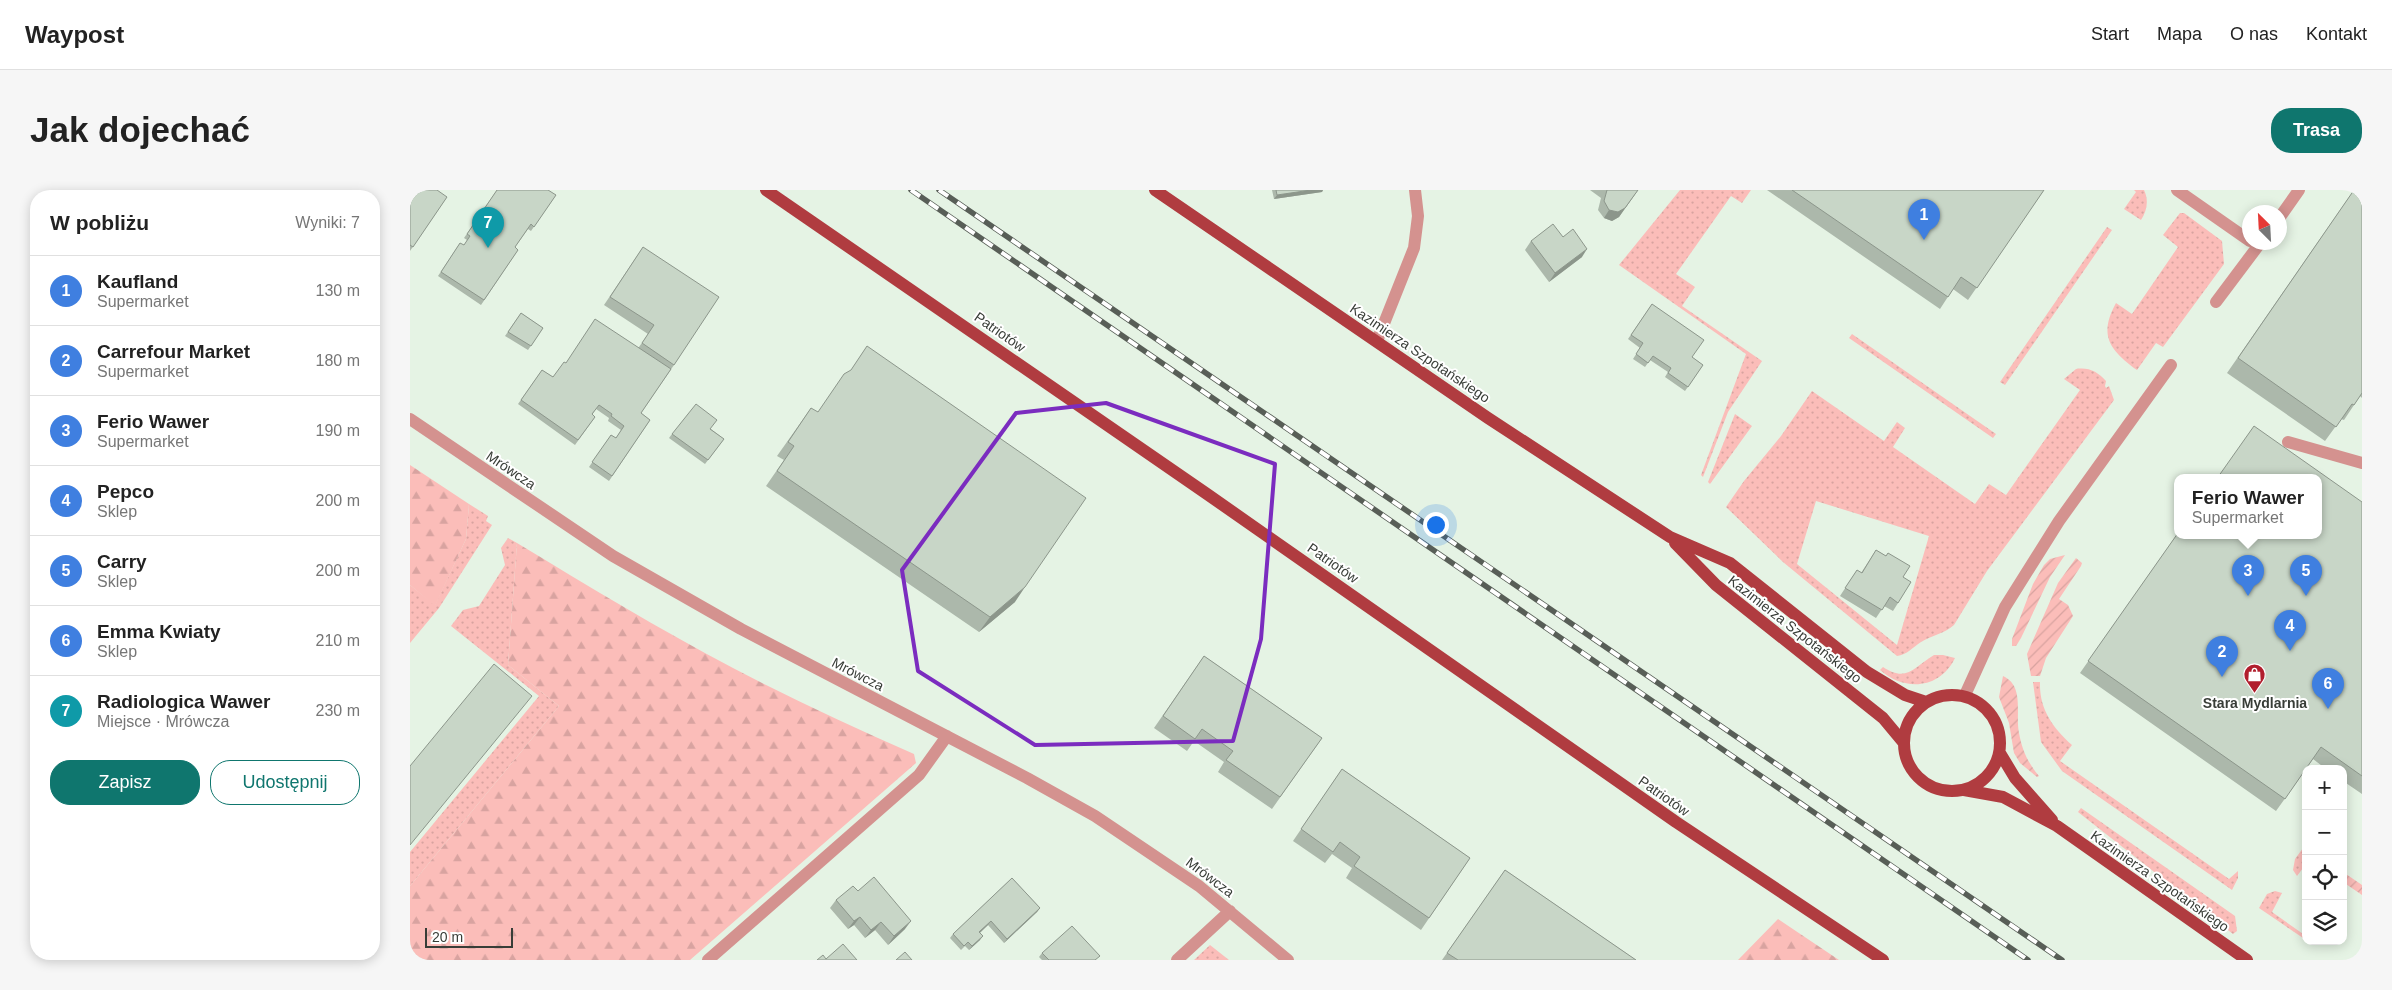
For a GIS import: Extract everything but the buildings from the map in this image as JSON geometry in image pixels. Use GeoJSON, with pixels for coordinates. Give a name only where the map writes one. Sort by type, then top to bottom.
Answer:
{"type":"FeatureCollection","features":[{"type":"Feature","properties":{"kind":"main road","name":"Patriotów"},"geometry":{"type":"LineString","coordinates":[[766,190],[1200,488],[1676,822],[1883,960]]}},
{"type":"Feature","properties":{"kind":"main road","name":"Kazimierza Szpotańskiego"},"geometry":{"type":"LineString","coordinates":[[1155,190],[1670,537],[1730,563],[1867,672],[1905,695],[1926,702]]}},
{"type":"Feature","properties":{"kind":"main road","name":"Kazimierza Szpotańskiego"},"geometry":{"type":"LineString","coordinates":[[1670,537],[1716,585],[1883,718],[1903,742]]}},
{"type":"Feature","properties":{"kind":"main road"},"geometry":{"type":"LineString","coordinates":[[1944,695],[1964,695],[1982,704],[1994,718],[2001,735],[2000,753],[1993,770],[1980,783],[1964,790],[1947,791],[1930,786],[1916,775],[1906,760],[1903,742],[1906,726],[1918,708],[1926,702],[1944,695]]}},
{"type":"Feature","properties":{"kind":"main road","name":"Kazimierza Szpotańskiego"},"geometry":{"type":"LineString","coordinates":[[2000,753],[2016,778],[2057,826]]}},
{"type":"Feature","properties":{"kind":"main road","name":"Kazimierza Szpotańskiego"},"geometry":{"type":"LineString","coordinates":[[1964,790],[2003,797],[2057,826],[2247,960]]}},
{"type":"Feature","properties":{"kind":"street"},"geometry":{"type":"LineString","coordinates":[[1377,341],[1414,248],[1418,216],[1414,190]]}},
{"type":"Feature","properties":{"kind":"street"},"geometry":{"type":"LineString","coordinates":[[2177,190],[2242,234]]}},
{"type":"Feature","properties":{"kind":"street"},"geometry":{"type":"LineString","coordinates":[[2287,207],[2299,190]]}},
{"type":"Feature","properties":{"kind":"street"},"geometry":{"type":"LineString","coordinates":[[2216,302],[2250,250]]}},
{"type":"Feature","properties":{"kind":"street"},"geometry":{"type":"LineString","coordinates":[[1964,695],[2005,607],[2059,521],[2171,365]]}},
{"type":"Feature","properties":{"kind":"street","name":"Mrówcza"},"geometry":{"type":"LineString","coordinates":[[410,419],[613,556],[741,629],[947,736],[1095,816],[1157,856],[1230,911],[1288,960]]}},
{"type":"Feature","properties":{"kind":"street"},"geometry":{"type":"LineString","coordinates":[[2288,442],[2362,463]]}},
{"type":"Feature","properties":{"kind":"street"},"geometry":{"type":"LineString","coordinates":[[708,960],[919,775],[947,736]]}},
{"type":"Feature","properties":{"kind":"street"},"geometry":{"type":"LineString","coordinates":[[1177,960],[1230,911]]}},
{"type":"Feature","properties":{"kind":"highlighted area"},"geometry":{"type":"Polygon","coordinates":[[[1106,403],[1275,464],[1261,639],[1233,741],[1035,745],[918,671],[902,570],[1016,413],[1106,403]]]}},
{"type":"Feature","properties":{"kind":"green space"},"geometry":{"type":"Polygon","coordinates":[[[1680,190],[1751,190],[1742,203],[1731,196],[1676,274],[1695,287],[1682,306],[1762,361],[1728,412],[1703,477],[1701,475],[1746,354],[1619,265],[1680,190]]]}},
{"type":"Feature","properties":{"kind":"green space"},"geometry":{"type":"Polygon","coordinates":[[[2134,190],[2144,190],[2147,202],[2145,213],[2141,220],[2124,209],[2136,192],[2134,190]]]}},
{"type":"Feature","properties":{"kind":"green space"},"geometry":{"type":"Polygon","coordinates":[[[2180,213],[2184,213],[2222,241],[2224,264],[2163,347],[2156,343],[2137,370],[2114,349],[2108,333],[2108,325],[2116,303],[2132,314],[2178,247],[2163,235],[2180,213]]]}},
{"type":"Feature","properties":{"kind":"green space"},"geometry":{"type":"Polygon","coordinates":[[[2107,227],[2112,230],[2005,385],[2000,382],[2107,227]]]}},
{"type":"Feature","properties":{"kind":"green space"},"geometry":{"type":"Polygon","coordinates":[[[1852,334],[1996,434],[1993,438],[1849,338],[1852,334]]]}},
{"type":"Feature","properties":{"kind":"green space"},"geometry":{"type":"Polygon","coordinates":[[[2076,369],[2093,371],[2106,381],[2105,386],[2106,388],[2109,386],[2114,400],[1987,571],[1954,625],[1921,642],[1904,654],[1897,656],[1783,562],[1726,507],[1744,481],[1781,436],[1812,391],[1884,441],[1897,422],[1905,428],[1893,447],[1975,504],[1989,484],[2006,495],[2080,390],[2064,379],[2076,369]],[[1816,501],[1797,564],[1897,645],[1929,536],[1816,501]]]}},
{"type":"Feature","properties":{"kind":"green space"},"geometry":{"type":"Polygon","coordinates":[[[1735,414],[1752,426],[1710,484],[1708,482],[1735,414]]]}},
{"type":"Feature","properties":{"kind":"green space"},"geometry":{"type":"Polygon","coordinates":[[[410,465],[469,504],[466,539],[435,606],[410,585],[410,465]]]}},
{"type":"Feature","properties":{"kind":"green space"},"geometry":{"type":"Polygon","coordinates":[[[469,504],[488,516],[486,521],[492,525],[439,608],[410,643],[410,585],[435,605],[466,539],[469,504]]]}},
{"type":"Feature","properties":{"kind":"green space"},"geometry":{"type":"Polygon","coordinates":[[[508,538],[517,543],[508,665],[559,706],[410,886],[410,852],[539,696],[451,626],[463,610],[479,606],[505,565],[501,548],[508,538]]]}},
{"type":"Feature","properties":{"kind":"green space"},"geometry":{"type":"Polygon","coordinates":[[[517,543],[651,623],[733,668],[914,754],[916,763],[690,960],[410,960],[410,886],[559,706],[508,665],[517,543]]]}},
{"type":"Feature","properties":{"kind":"green space"},"geometry":{"type":"Polygon","coordinates":[[[2065,555],[2050,577],[2021,638],[2016,646],[2012,646],[2012,639],[2033,584],[2044,565],[2050,559],[2065,555]]]}},
{"type":"Feature","properties":{"kind":"green space"},"geometry":{"type":"Polygon","coordinates":[[[2076,558],[2082,563],[2081,566],[2059,599],[2068,605],[2073,616],[2046,658],[2040,676],[2031,676],[2027,654],[2058,583],[2076,558]]]}},
{"type":"Feature","properties":{"kind":"green space"},"geometry":{"type":"Polygon","coordinates":[[[1934,655],[1955,658],[1940,676],[1921,684],[1900,682],[1880,670],[1883,667],[1898,674],[1910,672],[1934,655]]]}},
{"type":"Feature","properties":{"kind":"green space"},"geometry":{"type":"Polygon","coordinates":[[[2003,676],[2010,681],[2017,693],[2020,739],[2026,756],[2039,776],[2037,777],[2020,763],[2014,753],[2009,723],[1999,697],[2003,676]]]}},
{"type":"Feature","properties":{"kind":"green space"},"geometry":{"type":"Polygon","coordinates":[[[2033,682],[2040,682],[2042,701],[2053,725],[2072,745],[2060,761],[2229,879],[2238,871],[2238,878],[2232,890],[2062,771],[2041,742],[2033,682]]]}},
{"type":"Feature","properties":{"kind":"green space"},"geometry":{"type":"Polygon","coordinates":[[[2081,808],[2235,916],[2237,931],[2233,934],[2078,812],[2081,808]]]}},
{"type":"Feature","properties":{"kind":"green space"},"geometry":{"type":"Polygon","coordinates":[[[2302,849],[2302,869],[2297,876],[2293,870],[2295,859],[2302,849]]]}},
{"type":"Feature","properties":{"kind":"green space"},"geometry":{"type":"Polygon","coordinates":[[[2347,875],[2362,885],[2362,895],[2347,885],[2347,875]]]}},
{"type":"Feature","properties":{"kind":"green space"},"geometry":{"type":"Polygon","coordinates":[[[2275,891],[2282,893],[2272,912],[2302,933],[2302,937],[2259,908],[2267,894],[2275,891]]]}},
{"type":"Feature","properties":{"kind":"green space"},"geometry":{"type":"Polygon","coordinates":[[[1778,919],[1839,960],[1738,960],[1778,919]]]}},
{"type":"Feature","properties":{"kind":"green space"},"geometry":{"type":"Polygon","coordinates":[[[1210,945],[1229,960],[1194,960],[1210,945]]]}},
{"type":"Feature","properties":{"kind":"railway"},"geometry":{"type":"LineString","coordinates":[[911,190],[2028,960]]}},
{"type":"Feature","properties":{"kind":"railway"},"geometry":{"type":"LineString","coordinates":[[939,190],[2062,960]]}},
{"type":"Feature","properties":{"kind":"place","name":"Kaufland"},"geometry":{"type":"Point","coordinates":[1924,240]}},
{"type":"Feature","properties":{"kind":"place","name":"Radiologica Wawer"},"geometry":{"type":"Point","coordinates":[488,248]}},
{"type":"Feature","properties":{"kind":"place","name":"Ferio Wawer"},"geometry":{"type":"Point","coordinates":[2248,596]}},
{"type":"Feature","properties":{"kind":"place","name":"Carry"},"geometry":{"type":"Point","coordinates":[2306,596]}},
{"type":"Feature","properties":{"kind":"place","name":"Pepco"},"geometry":{"type":"Point","coordinates":[2290,651]}},
{"type":"Feature","properties":{"kind":"place","name":"Carrefour Market"},"geometry":{"type":"Point","coordinates":[2222,677]}},
{"type":"Feature","properties":{"kind":"place","name":"Stara Mydlarnia"},"geometry":{"type":"Point","coordinates":[2255,694]}},
{"type":"Feature","properties":{"kind":"place","name":"Emma Kwiaty"},"geometry":{"type":"Point","coordinates":[2328,709]}}]}
